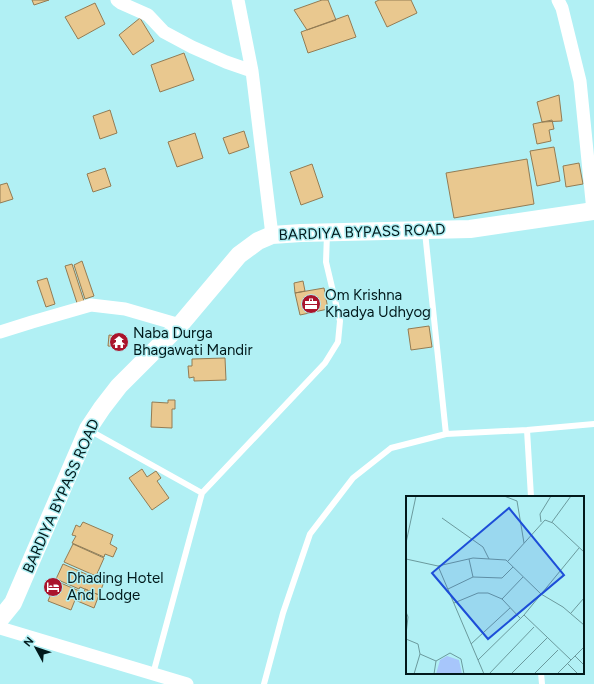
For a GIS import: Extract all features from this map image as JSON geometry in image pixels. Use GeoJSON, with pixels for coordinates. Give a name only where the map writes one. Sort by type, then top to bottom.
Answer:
{"type":"FeatureCollection","features":[{"type":"Feature","properties":{"kind":"street"},"geometry":{"type":"LineString","coordinates":[[117,0],[148,15],[164,32],[226,62],[252,71]]}},
{"type":"Feature","properties":{"kind":"street"},"geometry":{"type":"LineString","coordinates":[[238,0],[252,71],[272,235]]}},
{"type":"Feature","properties":{"kind":"street"},"geometry":{"type":"LineString","coordinates":[[558,0],[562,8],[580,81],[594,214]]}},
{"type":"Feature","properties":{"kind":"street","name":"BARDIYA BYPASS ROAD"},"geometry":{"type":"LineString","coordinates":[[0,619],[13,604],[88,430],[102,408],[119,386],[180,325],[239,255],[258,241],[272,235],[327,232],[470,229],[594,214]]}},
{"type":"Feature","properties":{"kind":"street"},"geometry":{"type":"LineString","coordinates":[[0,332],[91,305],[125,309],[180,325]]}},
{"type":"Feature","properties":{"kind":"street"},"geometry":{"type":"LineString","coordinates":[[0,628],[187,684]]}},
{"type":"Feature","properties":{"kind":"lane"},"geometry":{"type":"LineString","coordinates":[[424,230],[446,434]]}},
{"type":"Feature","properties":{"kind":"lane"},"geometry":{"type":"LineString","coordinates":[[153,674],[202,493],[324,363],[338,342],[340,321],[326,262],[327,232]]}},
{"type":"Feature","properties":{"kind":"lane"},"geometry":{"type":"LineString","coordinates":[[264,684],[283,613],[310,534],[353,478],[391,448],[446,434],[527,430],[594,424]]}},
{"type":"Feature","properties":{"kind":"lane"},"geometry":{"type":"LineString","coordinates":[[88,430],[202,493]]}},
{"type":"Feature","properties":{"kind":"lane"},"geometry":{"type":"LineString","coordinates":[[527,430],[531,496]]}},
{"type":"Feature","properties":{"kind":"lane"},"geometry":{"type":"LineString","coordinates":[[541,674],[542,684]]}},
{"type":"Feature","properties":{"kind":"building"},"geometry":{"type":"Polygon","coordinates":[[[32,0],[49,0],[34,5],[32,0]]]}},
{"type":"Feature","properties":{"kind":"building"},"geometry":{"type":"Polygon","coordinates":[[[322,0],[328,0],[336,20],[307,30],[294,10],[322,0]]]}},
{"type":"Feature","properties":{"kind":"building"},"geometry":{"type":"Polygon","coordinates":[[[379,0],[411,0],[417,13],[387,27],[375,2],[379,0]]]}},
{"type":"Feature","properties":{"kind":"building"},"geometry":{"type":"Polygon","coordinates":[[[95,3],[105,24],[78,39],[65,17],[95,3]]]}},
{"type":"Feature","properties":{"kind":"building"},"geometry":{"type":"Polygon","coordinates":[[[348,15],[356,37],[308,53],[301,32],[348,15]]]}},
{"type":"Feature","properties":{"kind":"building"},"geometry":{"type":"Polygon","coordinates":[[[140,18],[154,41],[133,55],[119,35],[140,18]]]}},
{"type":"Feature","properties":{"kind":"building"},"geometry":{"type":"Polygon","coordinates":[[[184,53],[194,80],[160,92],[151,65],[184,53]]]}},
{"type":"Feature","properties":{"kind":"building"},"geometry":{"type":"Polygon","coordinates":[[[559,95],[562,121],[542,122],[537,102],[559,95]]]}},
{"type":"Feature","properties":{"kind":"building"},"geometry":{"type":"Polygon","coordinates":[[[110,110],[117,133],[100,139],[93,116],[110,110]]]}},
{"type":"Feature","properties":{"kind":"building"},"geometry":{"type":"Polygon","coordinates":[[[552,120],[554,129],[549,130],[551,141],[537,144],[533,124],[552,120]]]}},
{"type":"Feature","properties":{"kind":"building"},"geometry":{"type":"Polygon","coordinates":[[[244,131],[249,147],[229,154],[223,138],[244,131]]]}},
{"type":"Feature","properties":{"kind":"building"},"geometry":{"type":"Polygon","coordinates":[[[195,133],[203,158],[177,167],[168,142],[195,133]]]}},
{"type":"Feature","properties":{"kind":"building"},"geometry":{"type":"Polygon","coordinates":[[[554,147],[560,181],[537,186],[530,151],[554,147]]]}},
{"type":"Feature","properties":{"kind":"building"},"geometry":{"type":"Polygon","coordinates":[[[527,159],[534,204],[454,218],[446,173],[527,159]]]}},
{"type":"Feature","properties":{"kind":"building"},"geometry":{"type":"Polygon","coordinates":[[[579,163],[583,184],[566,187],[563,166],[579,163]]]}},
{"type":"Feature","properties":{"kind":"building"},"geometry":{"type":"Polygon","coordinates":[[[312,164],[323,197],[301,205],[290,172],[312,164]]]}},
{"type":"Feature","properties":{"kind":"building"},"geometry":{"type":"Polygon","coordinates":[[[105,168],[111,186],[93,192],[87,174],[105,168]]]}},
{"type":"Feature","properties":{"kind":"building"},"geometry":{"type":"Polygon","coordinates":[[[7,183],[13,199],[0,203],[0,185],[7,183]]]}},
{"type":"Feature","properties":{"kind":"building"},"geometry":{"type":"Polygon","coordinates":[[[82,261],[94,296],[85,299],[74,265],[82,261]]]}},
{"type":"Feature","properties":{"kind":"building"},"geometry":{"type":"Polygon","coordinates":[[[72,264],[84,301],[77,303],[65,266],[72,264]]]}},
{"type":"Feature","properties":{"kind":"building"},"geometry":{"type":"Polygon","coordinates":[[[47,278],[55,304],[46,307],[37,281],[47,278]]]}},
{"type":"Feature","properties":{"kind":"building"},"geometry":{"type":"Polygon","coordinates":[[[303,281],[305,291],[295,293],[294,283],[303,281]]]}},
{"type":"Feature","properties":{"kind":"building"},"geometry":{"type":"Polygon","coordinates":[[[324,288],[328,309],[300,315],[295,293],[324,288]]]}},
{"type":"Feature","properties":{"kind":"building"},"geometry":{"type":"Polygon","coordinates":[[[429,326],[432,347],[411,350],[408,329],[429,326]]]}},
{"type":"Feature","properties":{"kind":"building"},"geometry":{"type":"Polygon","coordinates":[[[109,335],[124,337],[123,347],[108,346],[109,335]]]}},
{"type":"Feature","properties":{"kind":"building"},"geometry":{"type":"Polygon","coordinates":[[[225,358],[226,380],[194,381],[194,377],[189,378],[188,366],[192,366],[192,359],[225,358]]]}},
{"type":"Feature","properties":{"kind":"building"},"geometry":{"type":"Polygon","coordinates":[[[168,400],[175,400],[175,409],[172,409],[172,428],[151,427],[152,402],[168,403],[168,400]]]}},
{"type":"Feature","properties":{"kind":"building"},"geometry":{"type":"Polygon","coordinates":[[[142,469],[147,477],[156,471],[161,478],[157,481],[169,498],[152,510],[129,478],[142,469]]]}},
{"type":"Feature","properties":{"kind":"building"},"geometry":{"type":"Polygon","coordinates":[[[83,522],[113,535],[110,544],[117,548],[113,557],[105,554],[104,557],[72,543],[76,536],[72,535],[76,525],[80,527],[83,522]]]}},
{"type":"Feature","properties":{"kind":"building"},"geometry":{"type":"Polygon","coordinates":[[[73,544],[104,558],[96,576],[64,562],[73,544]]]}},
{"type":"Feature","properties":{"kind":"building"},"geometry":{"type":"Polygon","coordinates":[[[63,564],[104,582],[99,595],[80,587],[79,589],[56,579],[63,564]]]}},
{"type":"Feature","properties":{"kind":"building"},"geometry":{"type":"Polygon","coordinates":[[[56,581],[84,593],[85,589],[99,595],[94,608],[75,600],[71,610],[48,601],[50,596],[47,594],[50,586],[53,587],[56,581]]]}},
{"type":"Feature","properties":{"kind":"place","name":"Om Krishna Khadya Udhyog"},"geometry":{"type":"Point","coordinates":[311,304]}},
{"type":"Feature","properties":{"kind":"place","name":"Naba Durga Bhagawati Mandir"},"geometry":{"type":"Point","coordinates":[119,342]}},
{"type":"Feature","properties":{"kind":"place","name":"Dhading Hotel And Lodge"},"geometry":{"type":"Point","coordinates":[53,587]}}]}
